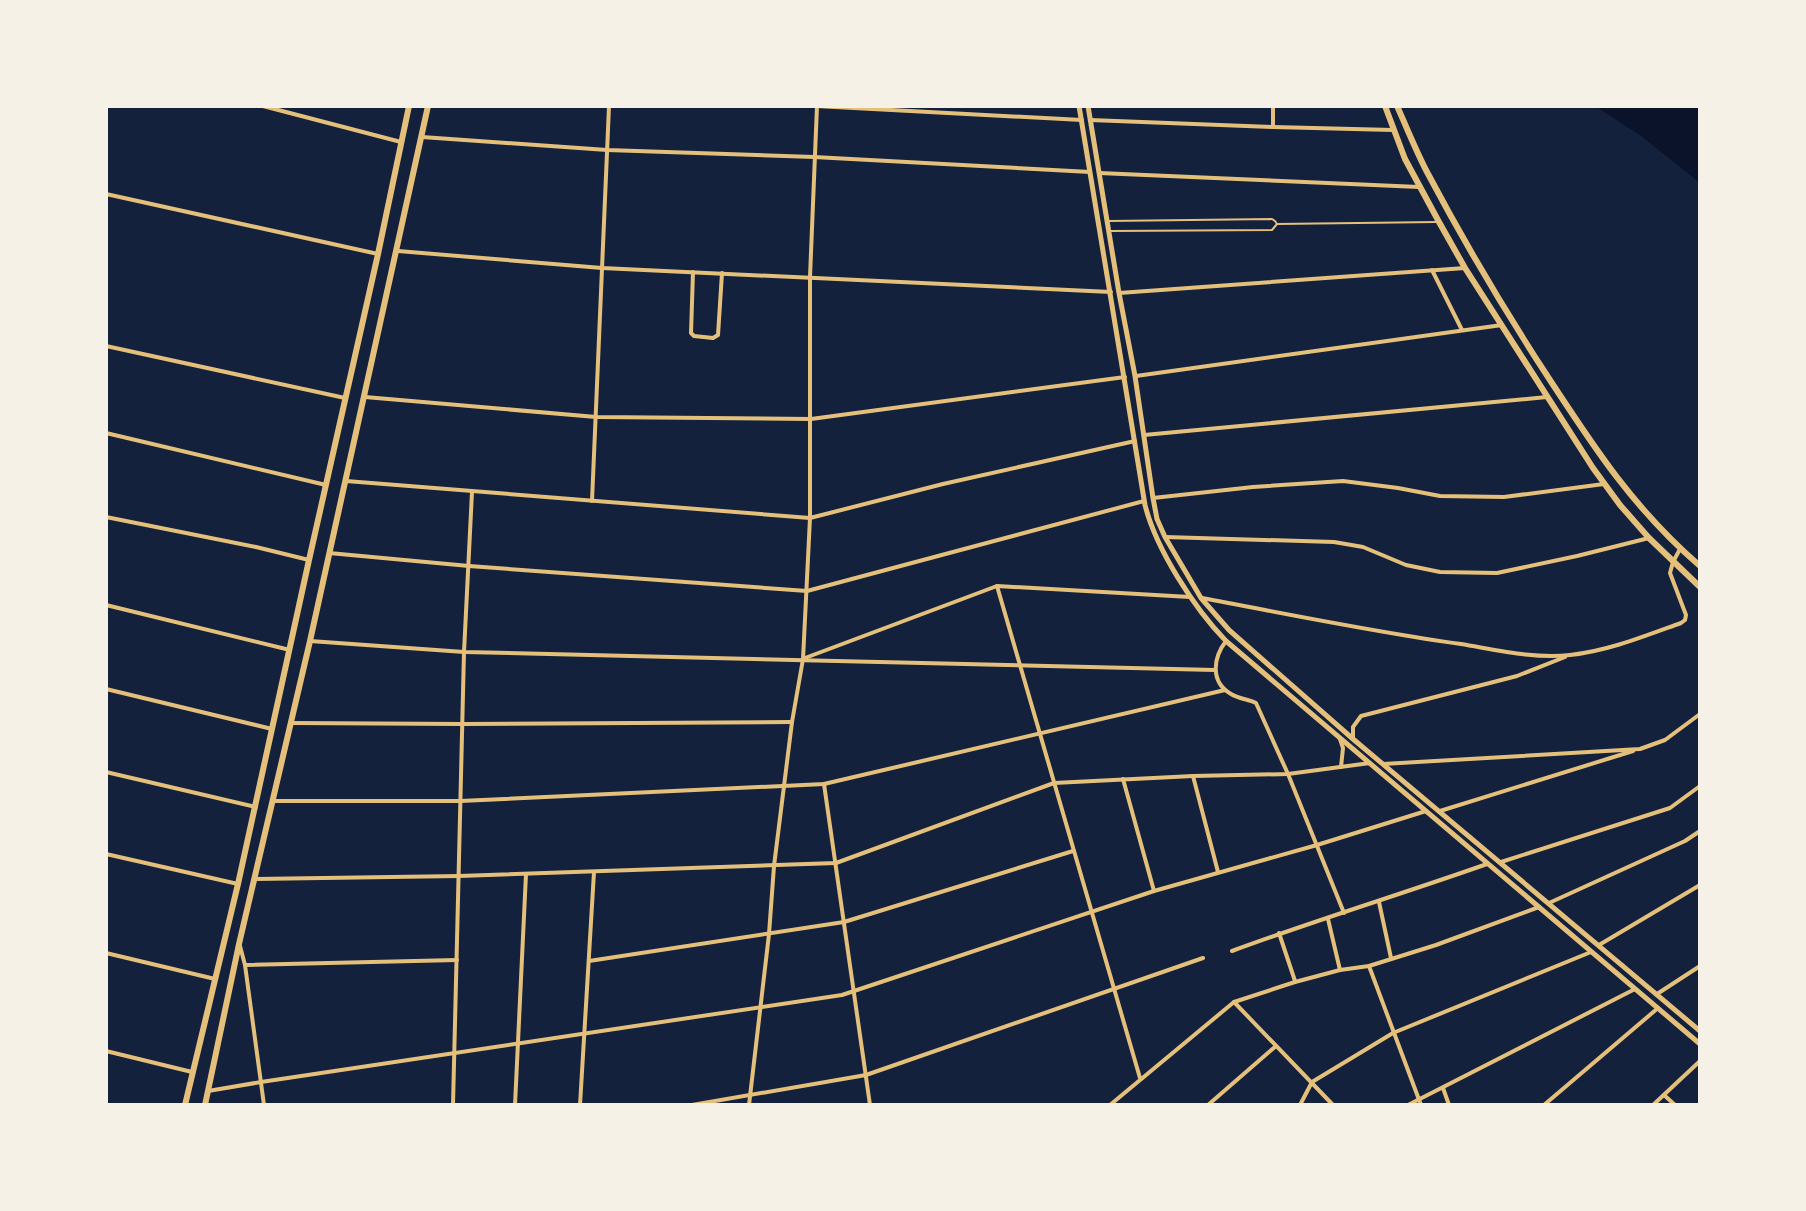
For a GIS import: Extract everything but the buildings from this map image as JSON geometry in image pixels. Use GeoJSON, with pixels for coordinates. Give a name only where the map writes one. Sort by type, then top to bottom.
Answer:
{"type":"FeatureCollection","features":[{"type":"Feature","properties":{"kind":"main road"},"geometry":{"type":"LineString","coordinates":[[185,1105],[256,807],[409,106]]}},
{"type":"Feature","properties":{"kind":"main road"},"geometry":{"type":"LineString","coordinates":[[205,1105],[428,106]]}},
{"type":"Feature","properties":{"kind":"main road"},"geometry":{"type":"LineString","coordinates":[[1079,106],[1144,501],[1154,534],[1190,597],[1226,641],[1700,1044]]}},
{"type":"Feature","properties":{"kind":"main road"},"geometry":{"type":"LineString","coordinates":[[1088,106],[1157,519],[1201,598],[1229,630],[1353,739],[1700,1031]]}},
{"type":"Feature","properties":{"kind":"main road"},"geometry":{"type":"LineString","coordinates":[[1700,566],[1649,518],[1616,477],[1525,342],[1427,172],[1396,106],[1385,108],[1419,187],[1465,268],[1604,484],[1649,538],[1700,587]]}},
{"type":"Feature","properties":{"kind":"street"},"geometry":{"type":"LineString","coordinates":[[263,106],[401,142]]}},
{"type":"Feature","properties":{"kind":"street"},"geometry":{"type":"LineString","coordinates":[[592,501],[609,106]]}},
{"type":"Feature","properties":{"kind":"street"},"geometry":{"type":"LineString","coordinates":[[749,1105],[774,866],[803,659],[810,518],[810,277],[817,106],[1082,120]]}},
{"type":"Feature","properties":{"kind":"street"},"geometry":{"type":"LineString","coordinates":[[1273,106],[1273,127]]}},
{"type":"Feature","properties":{"kind":"street"},"geometry":{"type":"LineString","coordinates":[[1090,120],[1393,130]]}},
{"type":"Feature","properties":{"kind":"street"},"geometry":{"type":"LineString","coordinates":[[421,137],[607,150],[814,157],[1090,172]]}},
{"type":"Feature","properties":{"kind":"street"},"geometry":{"type":"LineString","coordinates":[[1099,173],[1419,187]]}},
{"type":"Feature","properties":{"kind":"street"},"geometry":{"type":"LineString","coordinates":[[106,194],[378,254]]}},
{"type":"Feature","properties":{"kind":"street"},"geometry":{"type":"LineString","coordinates":[[398,251],[602,268],[1111,292]]}},
{"type":"Feature","properties":{"kind":"street"},"geometry":{"type":"LineString","coordinates":[[1119,293],[1465,268]]}},
{"type":"Feature","properties":{"kind":"street"},"geometry":{"type":"LineString","coordinates":[[1432,270],[1462,330]]}},
{"type":"Feature","properties":{"kind":"street"},"geometry":{"type":"LineString","coordinates":[[693,272],[691,333],[713,338],[718,335],[722,273]]}},
{"type":"Feature","properties":{"kind":"street"},"geometry":{"type":"LineString","coordinates":[[1135,376],[1502,325]]}},
{"type":"Feature","properties":{"kind":"street"},"geometry":{"type":"LineString","coordinates":[[106,346],[345,398]]}},
{"type":"Feature","properties":{"kind":"street"},"geometry":{"type":"LineString","coordinates":[[365,397],[596,417],[811,419],[1125,377]]}},
{"type":"Feature","properties":{"kind":"street"},"geometry":{"type":"LineString","coordinates":[[1144,435],[1547,397]]}},
{"type":"Feature","properties":{"kind":"street"},"geometry":{"type":"LineString","coordinates":[[106,433],[326,485]]}},
{"type":"Feature","properties":{"kind":"street"},"geometry":{"type":"LineString","coordinates":[[346,481],[810,518],[943,484],[1135,441]]}},
{"type":"Feature","properties":{"kind":"street"},"geometry":{"type":"LineString","coordinates":[[1153,498],[1343,481],[1440,496],[1504,497],[1604,484]]}},
{"type":"Feature","properties":{"kind":"street"},"geometry":{"type":"LineString","coordinates":[[453,1105],[464,652],[472,492]]}},
{"type":"Feature","properties":{"kind":"street"},"geometry":{"type":"LineString","coordinates":[[329,553],[807,591],[1144,501]]}},
{"type":"Feature","properties":{"kind":"street"},"geometry":{"type":"LineString","coordinates":[[106,517],[309,560]]}},
{"type":"Feature","properties":{"kind":"street"},"geometry":{"type":"LineString","coordinates":[[1165,537],[1334,542],[1363,547],[1406,565],[1440,572],[1497,573],[1649,538]]}},
{"type":"Feature","properties":{"kind":"street"},"geometry":{"type":"LineString","coordinates":[[1201,598],[1398,635],[1537,656],[1569,655],[1602,650],[1685,620],[1686,615],[1670,573],[1680,549]]}},
{"type":"Feature","properties":{"kind":"street"},"geometry":{"type":"LineString","coordinates":[[803,659],[997,586],[1190,597]]}},
{"type":"Feature","properties":{"kind":"street"},"geometry":{"type":"LineString","coordinates":[[997,586],[1140,1078]]}},
{"type":"Feature","properties":{"kind":"street"},"geometry":{"type":"LineString","coordinates":[[106,605],[290,650]]}},
{"type":"Feature","properties":{"kind":"street"},"geometry":{"type":"LineString","coordinates":[[310,641],[464,652],[1215,670]]}},
{"type":"Feature","properties":{"kind":"street"},"geometry":{"type":"LineString","coordinates":[[1226,641],[1218,652],[1215,670],[1218,681],[1232,695],[1256,703],[1344,913]]}},
{"type":"Feature","properties":{"kind":"street"},"geometry":{"type":"LineString","coordinates":[[1353,739],[1353,727],[1361,716],[1517,676],[1569,655]]}},
{"type":"Feature","properties":{"kind":"street"},"geometry":{"type":"LineString","coordinates":[[106,689],[272,729]]}},
{"type":"Feature","properties":{"kind":"street"},"geometry":{"type":"LineString","coordinates":[[274,801],[460,801],[824,784],[1225,690]]}},
{"type":"Feature","properties":{"kind":"street"},"geometry":{"type":"LineString","coordinates":[[1440,811],[1665,740],[1700,714]]}},
{"type":"Feature","properties":{"kind":"street"},"geometry":{"type":"LineString","coordinates":[[291,723],[792,722]]}},
{"type":"Feature","properties":{"kind":"street"},"geometry":{"type":"LineString","coordinates":[[1338,736],[1343,748],[1341,767]]}},
{"type":"Feature","properties":{"kind":"street"},"geometry":{"type":"LineString","coordinates":[[1383,764],[1640,749]]}},
{"type":"Feature","properties":{"kind":"street"},"geometry":{"type":"LineString","coordinates":[[255,879],[459,876],[836,863],[1054,783],[1288,774],[1370,763]]}},
{"type":"Feature","properties":{"kind":"street"},"geometry":{"type":"LineString","coordinates":[[106,772],[256,807]]}},
{"type":"Feature","properties":{"kind":"street"},"geometry":{"type":"LineString","coordinates":[[1193,776],[1218,872]]}},
{"type":"Feature","properties":{"kind":"street"},"geometry":{"type":"LineString","coordinates":[[1123,779],[1154,891]]}},
{"type":"Feature","properties":{"kind":"street"},"geometry":{"type":"LineString","coordinates":[[824,784],[870,1105]]}},
{"type":"Feature","properties":{"kind":"street"},"geometry":{"type":"LineString","coordinates":[[1501,862],[1670,808],[1700,786]]}},
{"type":"Feature","properties":{"kind":"street"},"geometry":{"type":"LineString","coordinates":[[208,1091],[842,995],[1092,910],[1426,811]]}},
{"type":"Feature","properties":{"kind":"street"},"geometry":{"type":"LineString","coordinates":[[1549,903],[1685,841],[1700,831]]}},
{"type":"Feature","properties":{"kind":"street"},"geometry":{"type":"LineString","coordinates":[[589,961],[844,922],[1074,851]]}},
{"type":"Feature","properties":{"kind":"street"},"geometry":{"type":"LineString","coordinates":[[106,854],[238,884]]}},
{"type":"Feature","properties":{"kind":"street"},"geometry":{"type":"LineString","coordinates":[[1232,951],[1487,864]]}},
{"type":"Feature","properties":{"kind":"street"},"geometry":{"type":"LineString","coordinates":[[580,1105],[594,872]]}},
{"type":"Feature","properties":{"kind":"street"},"geometry":{"type":"LineString","coordinates":[[515,1105],[526,874]]}},
{"type":"Feature","properties":{"kind":"street"},"geometry":{"type":"LineString","coordinates":[[1599,945],[1700,885]]}},
{"type":"Feature","properties":{"kind":"street"},"geometry":{"type":"LineString","coordinates":[[1379,902],[1391,958]]}},
{"type":"Feature","properties":{"kind":"street"},"geometry":{"type":"LineString","coordinates":[[1110,1105],[1234,1002],[1340,970],[1369,966],[1539,907]]}},
{"type":"Feature","properties":{"kind":"street"},"geometry":{"type":"LineString","coordinates":[[1328,919],[1340,970]]}},
{"type":"Feature","properties":{"kind":"street"},"geometry":{"type":"LineString","coordinates":[[1279,933],[1295,982]]}},
{"type":"Feature","properties":{"kind":"street"},"geometry":{"type":"LineString","coordinates":[[239,944],[245,965],[264,1105]]}},
{"type":"Feature","properties":{"kind":"street"},"geometry":{"type":"LineString","coordinates":[[1300,1105],[1312,1082],[1393,1033],[1591,952]]}},
{"type":"Feature","properties":{"kind":"street"},"geometry":{"type":"LineString","coordinates":[[106,953],[215,979]]}},
{"type":"Feature","properties":{"kind":"street"},"geometry":{"type":"LineString","coordinates":[[692,1105],[866,1075],[1203,958]]}},
{"type":"Feature","properties":{"kind":"street"},"geometry":{"type":"LineString","coordinates":[[245,965],[457,960]]}},
{"type":"Feature","properties":{"kind":"street"},"geometry":{"type":"LineString","coordinates":[[1369,966],[1420,1102]]}},
{"type":"Feature","properties":{"kind":"street"},"geometry":{"type":"LineString","coordinates":[[1657,994],[1700,966]]}},
{"type":"Feature","properties":{"kind":"street"},"geometry":{"type":"LineString","coordinates":[[1408,1105],[1420,1102],[1635,989]]}},
{"type":"Feature","properties":{"kind":"street"},"geometry":{"type":"LineString","coordinates":[[1234,1002],[1333,1105]]}},
{"type":"Feature","properties":{"kind":"street"},"geometry":{"type":"LineString","coordinates":[[1544,1105],[1658,1008]]}},
{"type":"Feature","properties":{"kind":"street"},"geometry":{"type":"LineString","coordinates":[[1208,1105],[1276,1046]]}},
{"type":"Feature","properties":{"kind":"street"},"geometry":{"type":"LineString","coordinates":[[106,1051],[192,1072]]}},
{"type":"Feature","properties":{"kind":"street"},"geometry":{"type":"LineString","coordinates":[[1653,1105],[1700,1061]]}},
{"type":"Feature","properties":{"kind":"street"},"geometry":{"type":"LineString","coordinates":[[1443,1088],[1449,1105]]}},
{"type":"Feature","properties":{"kind":"street"},"geometry":{"type":"LineString","coordinates":[[1664,1095],[1675,1105]]}},
{"type":"Feature","properties":{"kind":"lane"},"geometry":{"type":"LineString","coordinates":[[1107,221],[1272,219],[1277,224],[1439,222]]}},
{"type":"Feature","properties":{"kind":"lane"},"geometry":{"type":"LineString","coordinates":[[1109,231],[1272,230],[1277,224]]}},
{"type":"Feature","properties":{"kind":"water"},"geometry":{"type":"Polygon","coordinates":[[[1595,106],[1700,106],[1700,183],[1641,136],[1595,106]]]}}]}
